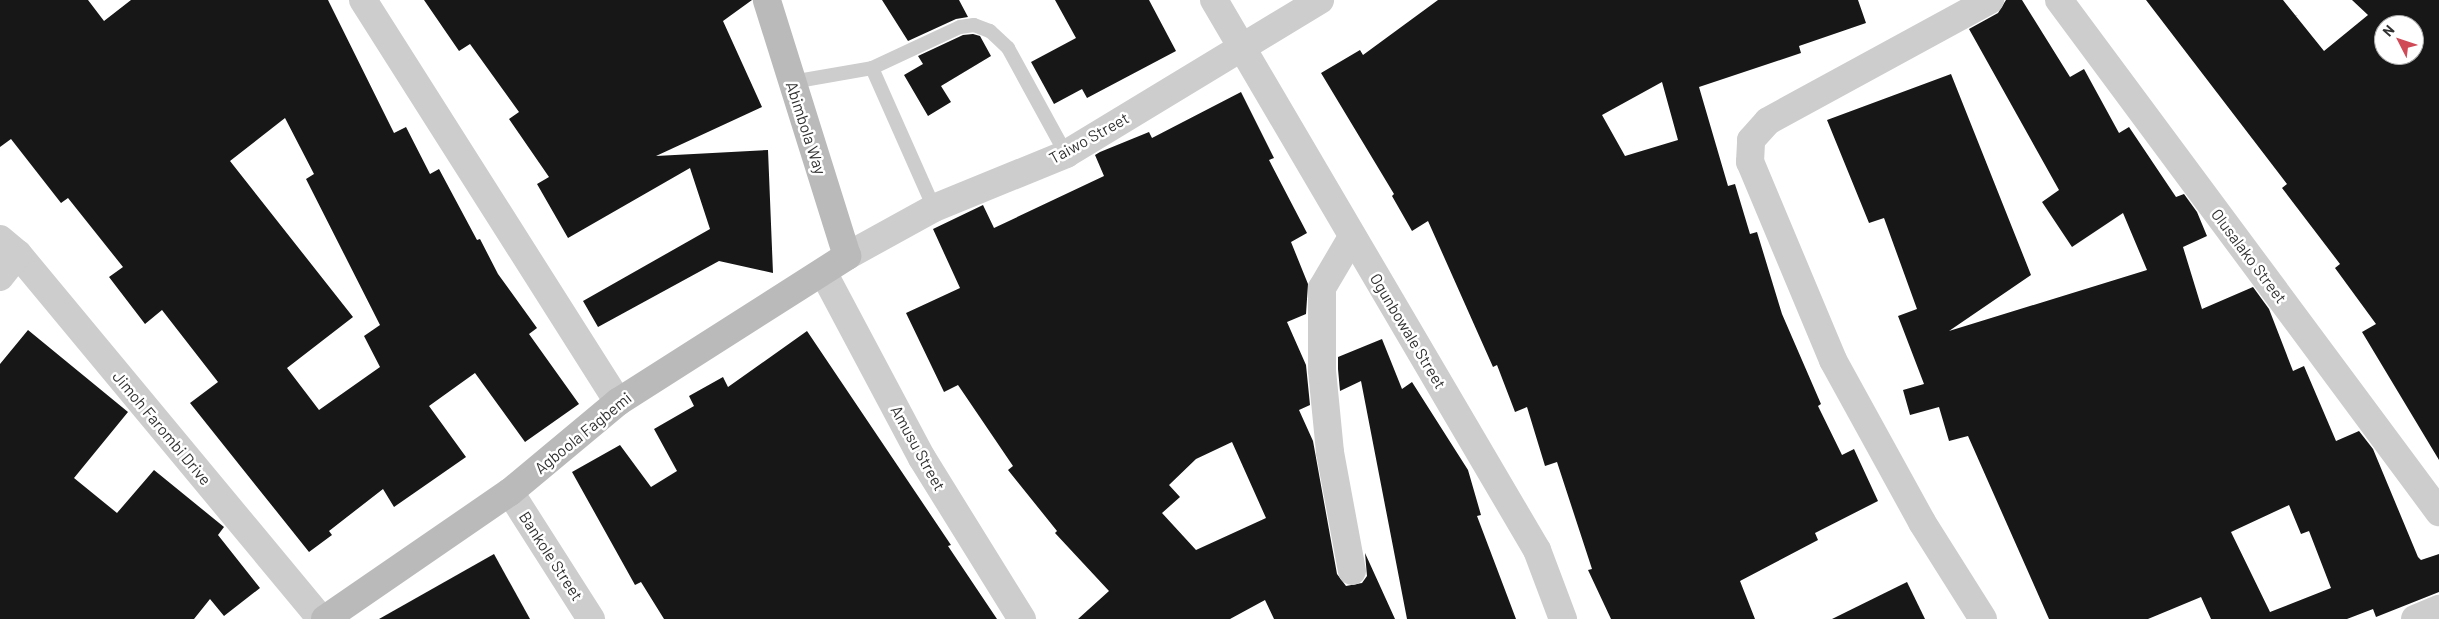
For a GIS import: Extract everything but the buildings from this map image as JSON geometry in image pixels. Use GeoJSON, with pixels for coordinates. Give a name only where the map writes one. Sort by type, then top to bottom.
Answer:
{"type":"FeatureCollection","features":[{"type":"Feature","properties":{"kind":"street"},"geometry":{"type":"LineString","coordinates":[[363,0],[618,402]]}},
{"type":"Feature","properties":{"kind":"street","name":"Abimbola Way"},"geometry":{"type":"LineString","coordinates":[[767,0],[847,256]]}},
{"type":"Feature","properties":{"kind":"street","name":"Ogunbowale Street"},"geometry":{"type":"LineString","coordinates":[[1214,0],[1537,550],[1562,619]]}},
{"type":"Feature","properties":{"kind":"street","name":"Taiwo Street"},"geometry":{"type":"LineString","coordinates":[[847,256],[934,208],[1066,154],[1320,0]]}},
{"type":"Feature","properties":{"kind":"street"},"geometry":{"type":"LineString","coordinates":[[1983,619],[1922,522],[1833,360],[1750,162],[1751,140],[1768,122],[1990,0]]}},
{"type":"Feature","properties":{"kind":"street","name":"Olusalako Street"},"geometry":{"type":"LineString","coordinates":[[2059,0],[2430,482],[2439,512]]}},
{"type":"Feature","properties":{"kind":"street"},"geometry":{"type":"LineString","coordinates":[[1352,237],[1322,288],[1322,352],[1330,452],[1352,570]]}},
{"type":"Feature","properties":{"kind":"street"},"geometry":{"type":"LineString","coordinates":[[0,277],[9,247]]}},
{"type":"Feature","properties":{"kind":"street","name":"Jimoh Farombi Drive"},"geometry":{"type":"LineString","coordinates":[[9,247],[321,619]]}},
{"type":"Feature","properties":{"kind":"street","name":"Agboola Fagbemi"},"geometry":{"type":"LineString","coordinates":[[325,619],[510,492],[618,402],[847,256]]}},
{"type":"Feature","properties":{"kind":"street","name":"Amusu Street"},"geometry":{"type":"LineString","coordinates":[[823,272],[922,458],[1022,619]]}},
{"type":"Feature","properties":{"kind":"street","name":"Bankole Street"},"geometry":{"type":"LineString","coordinates":[[510,492],[591,619]]}},
{"type":"Feature","properties":{"kind":"street"},"geometry":{"type":"LineString","coordinates":[[2415,619],[2439,609]]}},
{"type":"Feature","properties":{"kind":"lane"},"geometry":{"type":"LineString","coordinates":[[792,82],[872,68],[960,28],[974,25],[990,31],[1008,48],[1066,154]]}},
{"type":"Feature","properties":{"kind":"lane"},"geometry":{"type":"LineString","coordinates":[[872,68],[934,208]]}}]}
